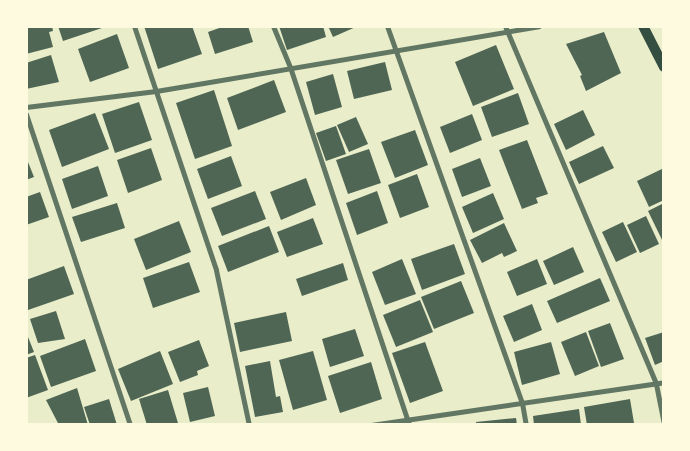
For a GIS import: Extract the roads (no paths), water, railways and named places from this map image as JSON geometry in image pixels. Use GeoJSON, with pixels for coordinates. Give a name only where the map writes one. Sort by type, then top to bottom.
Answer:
{"type":"FeatureCollection","features":[{"type":"Feature","properties":{"kind":"main road"},"geometry":{"type":"LineString","coordinates":[[643,26],[664,67]]}},
{"type":"Feature","properties":{"kind":"street"},"geometry":{"type":"LineString","coordinates":[[134,26],[216,270],[249,425]]}},
{"type":"Feature","properties":{"kind":"street"},"geometry":{"type":"LineString","coordinates":[[273,26],[290,67],[408,422]]}},
{"type":"Feature","properties":{"kind":"street"},"geometry":{"type":"LineString","coordinates":[[387,26],[522,403],[526,425]]}},
{"type":"Feature","properties":{"kind":"street"},"geometry":{"type":"LineString","coordinates":[[26,107],[156,91],[397,50],[506,29],[539,26]]}},
{"type":"Feature","properties":{"kind":"street"},"geometry":{"type":"LineString","coordinates":[[506,29],[656,384],[664,424]]}},
{"type":"Feature","properties":{"kind":"street"},"geometry":{"type":"LineString","coordinates":[[26,114],[130,425]]}},
{"type":"Feature","properties":{"kind":"street"},"geometry":{"type":"LineString","coordinates":[[371,425],[408,422],[664,382]]}}]}
